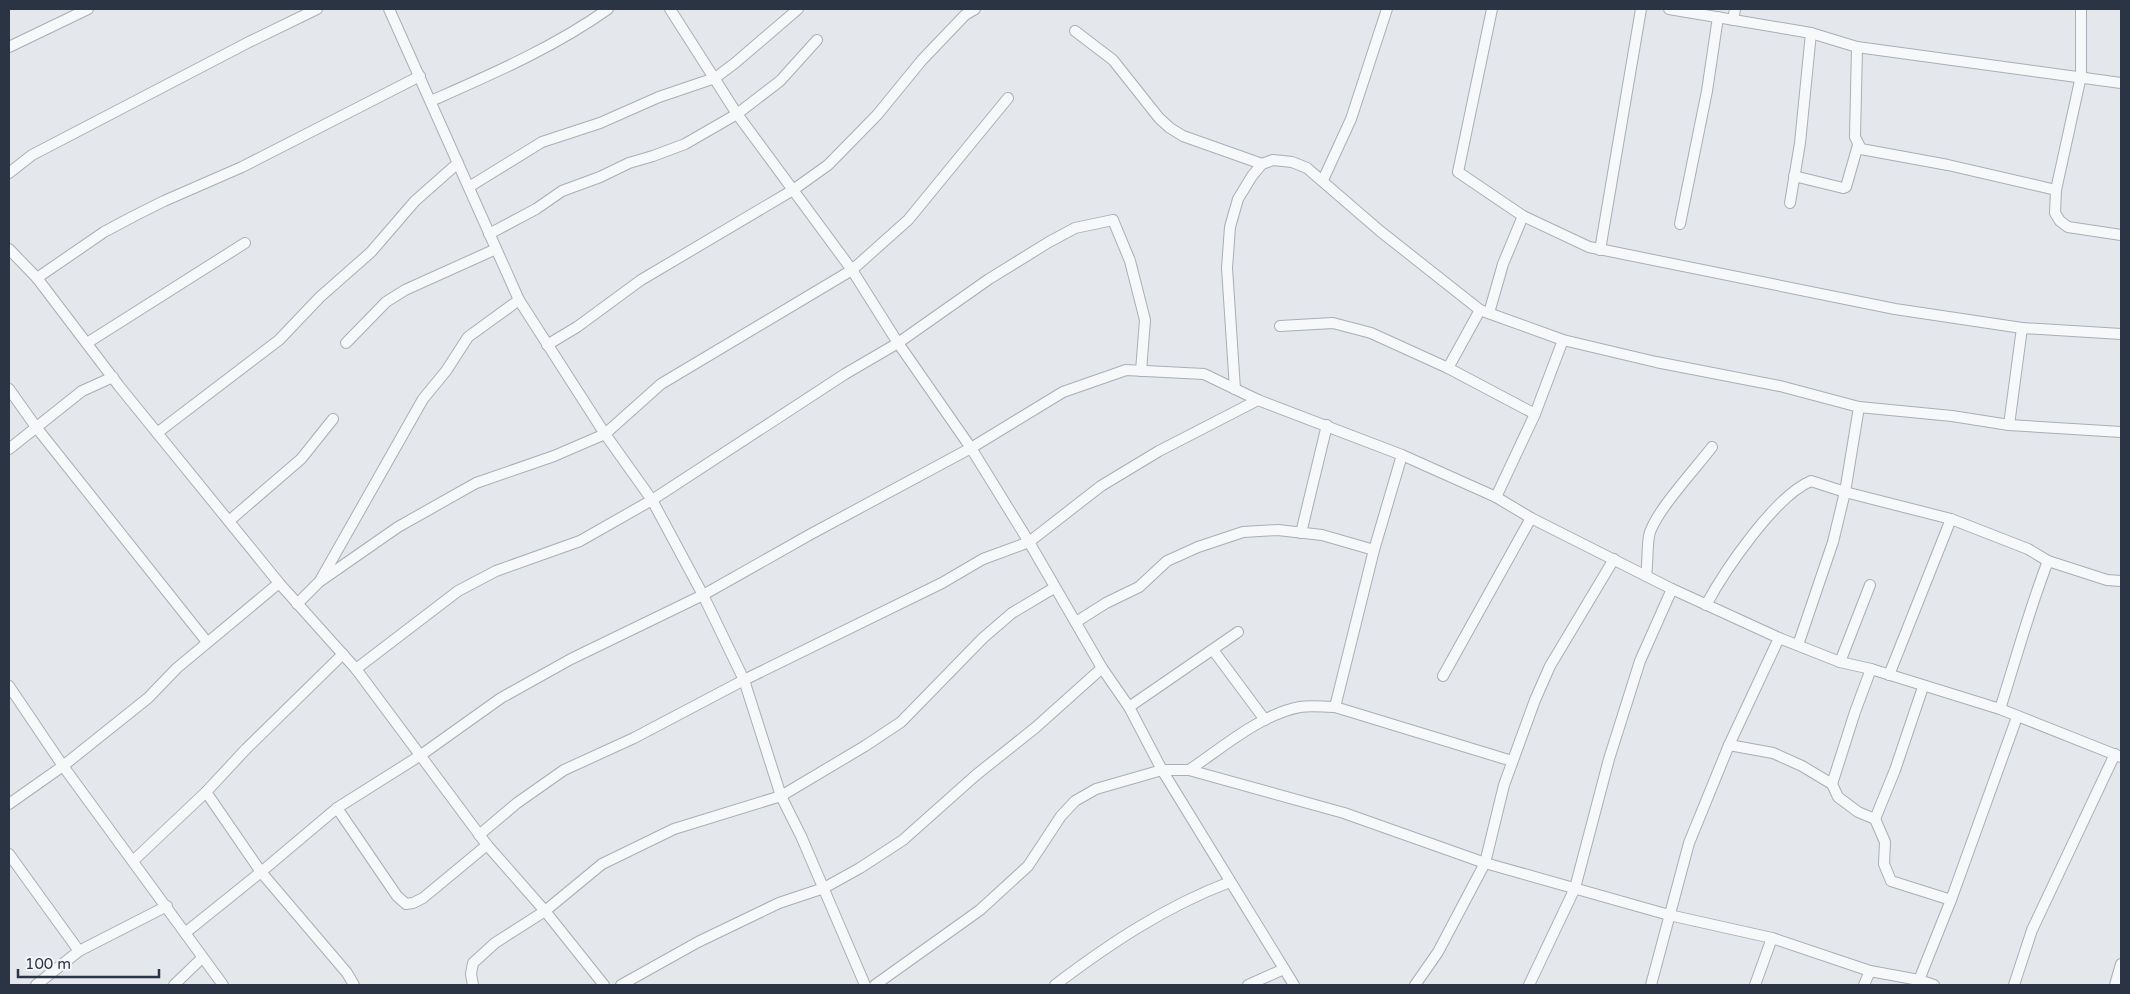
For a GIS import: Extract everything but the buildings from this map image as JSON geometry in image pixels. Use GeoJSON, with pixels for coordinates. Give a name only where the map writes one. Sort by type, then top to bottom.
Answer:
{"type":"FeatureCollection","features":[{"type":"Feature","properties":{"kind":"street"},"geometry":{"type":"LineString","coordinates":[[9,47],[88,9]]}},
{"type":"Feature","properties":{"kind":"street"},"geometry":{"type":"LineString","coordinates":[[9,173],[32,155],[249,42],[318,9]]}},
{"type":"Feature","properties":{"kind":"street"},"geometry":{"type":"LineString","coordinates":[[389,9],[519,300],[605,434],[652,500],[703,595],[744,680],[781,796],[824,888],[865,985]]}},
{"type":"Feature","properties":{"kind":"street"},"geometry":{"type":"LineString","coordinates":[[431,101],[523,61],[608,9]]}},
{"type":"Feature","properties":{"kind":"street"},"geometry":{"type":"LineString","coordinates":[[670,9],[737,114],[852,270],[898,343],[971,448],[1029,542],[1102,668],[1129,707],[1162,770],[1294,985]]}},
{"type":"Feature","properties":{"kind":"street"},"geometry":{"type":"LineString","coordinates":[[468,187],[542,142],[600,123],[659,97],[715,78],[798,9]]}},
{"type":"Feature","properties":{"kind":"street"},"geometry":{"type":"LineString","coordinates":[[547,345],[641,280],[793,190],[828,165],[878,115],[922,60],[965,15],[975,9]]}},
{"type":"Feature","properties":{"kind":"street"},"geometry":{"type":"LineString","coordinates":[[1323,180],[1351,119],[1388,9]]}},
{"type":"Feature","properties":{"kind":"street"},"geometry":{"type":"LineString","coordinates":[[1492,9],[1458,172],[1523,216],[1589,247],[1600,250],[1895,309],[2022,328],[2121,334]]}},
{"type":"Feature","properties":{"kind":"street"},"geometry":{"type":"LineString","coordinates":[[1600,250],[1641,9]]}},
{"type":"Feature","properties":{"kind":"street"},"geometry":{"type":"LineString","coordinates":[[1670,9],[1811,33],[1857,47],[2121,82]]}},
{"type":"Feature","properties":{"kind":"street"},"geometry":{"type":"LineString","coordinates":[[1734,20],[1735,9]]}},
{"type":"Feature","properties":{"kind":"street"},"geometry":{"type":"LineString","coordinates":[[2081,9],[2081,76],[2056,190],[2055,212],[2060,222],[2068,227],[2121,235]]}},
{"type":"Feature","properties":{"kind":"street"},"geometry":{"type":"LineString","coordinates":[[1680,224],[1707,91],[1718,17]]}},
{"type":"Feature","properties":{"kind":"street"},"geometry":{"type":"LineString","coordinates":[[1075,31],[1113,60],[1159,118],[1170,128],[1183,136],[1262,164]]}},
{"type":"Feature","properties":{"kind":"street"},"geometry":{"type":"LineString","coordinates":[[1790,203],[1811,33]]}},
{"type":"Feature","properties":{"kind":"street"},"geometry":{"type":"LineString","coordinates":[[490,234],[536,209],[562,191],[600,177],[629,162],[653,156],[685,144],[737,114],[780,81],[817,40]]}},
{"type":"Feature","properties":{"kind":"street"},"geometry":{"type":"LineString","coordinates":[[1857,47],[1854,137],[1861,149],[1948,165],[2056,190]]}},
{"type":"Feature","properties":{"kind":"street"},"geometry":{"type":"LineString","coordinates":[[37,278],[104,232],[134,216],[242,167],[420,76]]}},
{"type":"Feature","properties":{"kind":"street"},"geometry":{"type":"LineString","coordinates":[[296,604],[320,582],[398,526],[476,483],[554,456],[605,434],[661,384],[852,270],[908,220],[1008,98]]}},
{"type":"Feature","properties":{"kind":"street"},"geometry":{"type":"LineString","coordinates":[[1794,176],[1843,188],[1846,187],[1858,144]]}},
{"type":"Feature","properties":{"kind":"street"},"geometry":{"type":"LineString","coordinates":[[1235,389],[1227,268],[1230,227],[1238,199],[1252,176],[1262,164],[1273,160],[1292,162],[1307,168],[1380,231],[1485,311],[1563,340],[1656,362],[1780,386],[1859,407],[1952,416],[2009,426],[2121,432]]}},
{"type":"Feature","properties":{"kind":"street"},"geometry":{"type":"LineString","coordinates":[[157,433],[279,340],[320,297],[371,252],[415,201],[458,163]]}},
{"type":"Feature","properties":{"kind":"street"},"geometry":{"type":"LineString","coordinates":[[1448,368],[1485,311],[1523,216]]}},
{"type":"Feature","properties":{"kind":"street"},"geometry":{"type":"LineString","coordinates":[[356,669],[458,591],[496,570],[580,541],[652,500],[845,374],[898,343],[988,279],[1075,228],[1113,220],[1130,261],[1145,320],[1140,371]]}},
{"type":"Feature","properties":{"kind":"street"},"geometry":{"type":"LineString","coordinates":[[87,343],[245,243]]}},
{"type":"Feature","properties":{"kind":"street"},"geometry":{"type":"LineString","coordinates":[[346,343],[386,302],[405,290],[496,249]]}},
{"type":"Feature","properties":{"kind":"street"},"geometry":{"type":"LineString","coordinates":[[9,250],[37,278],[157,433],[296,604],[356,669],[487,846],[545,911],[604,985]]}},
{"type":"Feature","properties":{"kind":"street"},"geometry":{"type":"LineString","coordinates":[[320,582],[423,399],[446,371],[468,337],[519,300]]}},
{"type":"Feature","properties":{"kind":"street"},"geometry":{"type":"LineString","coordinates":[[1280,326],[1333,324],[1358,328],[1448,368],[1535,414]]}},
{"type":"Feature","properties":{"kind":"street"},"geometry":{"type":"LineString","coordinates":[[2009,426],[2022,328]]}},
{"type":"Feature","properties":{"kind":"street"},"geometry":{"type":"LineString","coordinates":[[1496,497],[1535,414],[1563,340]]}},
{"type":"Feature","properties":{"kind":"street"},"geometry":{"type":"LineString","coordinates":[[185,932],[261,872],[337,808],[421,755],[502,698],[571,659],[703,595],[811,534],[971,448],[1063,392],[1126,370],[1204,374],[1258,400],[1328,425],[1402,455],[1496,497],[1530,518],[1672,589],[1779,638],[1840,662],[1871,669],[1923,687],[2000,709],[2017,718],[2118,755],[2032,930],[2014,985]]}},
{"type":"Feature","properties":{"kind":"street"},"geometry":{"type":"LineString","coordinates":[[9,449],[36,426],[82,392],[113,377]]}},
{"type":"Feature","properties":{"kind":"street"},"geometry":{"type":"LineString","coordinates":[[9,389],[36,426],[207,642]]}},
{"type":"Feature","properties":{"kind":"street"},"geometry":{"type":"LineString","coordinates":[[479,835],[517,803],[564,770],[634,738],[744,680],[942,583],[983,559],[1029,542],[1101,486],[1159,452],[1258,400]]}},
{"type":"Feature","properties":{"kind":"street"},"geometry":{"type":"LineString","coordinates":[[1798,645],[1832,542],[1845,492],[1859,407]]}},
{"type":"Feature","properties":{"kind":"street"},"geometry":{"type":"LineString","coordinates":[[229,521],[301,459],[333,420]]}},
{"type":"Feature","properties":{"kind":"street"},"geometry":{"type":"LineString","coordinates":[[1300,533],[1328,425]]}},
{"type":"Feature","properties":{"kind":"street"},"geometry":{"type":"LineString","coordinates":[[1646,576],[1649,559],[1648,537],[1655,520],[1712,447]]}},
{"type":"Feature","properties":{"kind":"street"},"geometry":{"type":"LineString","coordinates":[[1335,707],[1374,550],[1402,455]]}},
{"type":"Feature","properties":{"kind":"street"},"geometry":{"type":"LineString","coordinates":[[1706,604],[1721,577],[1764,522],[1801,485],[1811,481],[1845,492],[1951,519],[2028,549],[2048,561],[2107,580],[2121,581]]}},
{"type":"Feature","properties":{"kind":"street"},"geometry":{"type":"LineString","coordinates":[[1443,676],[1530,518]]}},
{"type":"Feature","properties":{"kind":"street"},"geometry":{"type":"LineString","coordinates":[[1888,675],[1951,519]]}},
{"type":"Feature","properties":{"kind":"street"},"geometry":{"type":"LineString","coordinates":[[1076,622],[1106,603],[1139,587],[1167,561],[1198,547],[1243,532],[1278,530],[1322,535],[1374,550]]}},
{"type":"Feature","properties":{"kind":"street"},"geometry":{"type":"LineString","coordinates":[[1415,985],[1438,952],[1485,863],[1504,785],[1550,666],[1614,559]]}},
{"type":"Feature","properties":{"kind":"street"},"geometry":{"type":"LineString","coordinates":[[2000,709],[2023,640],[2030,608],[2048,561]]}},
{"type":"Feature","properties":{"kind":"street"},"geometry":{"type":"LineString","coordinates":[[9,804],[63,766],[148,698],[176,668],[279,583]]}},
{"type":"Feature","properties":{"kind":"street"},"geometry":{"type":"LineString","coordinates":[[1840,662],[1870,585]]}},
{"type":"Feature","properties":{"kind":"street"},"geometry":{"type":"LineString","coordinates":[[473,985],[471,974],[473,963],[495,943],[545,911],[602,864],[674,830],[781,796],[865,746],[901,722],[983,638],[1012,613],[1054,588]]}},
{"type":"Feature","properties":{"kind":"street"},"geometry":{"type":"LineString","coordinates":[[1529,985],[1575,888],[1609,759],[1640,661],[1672,589]]}},
{"type":"Feature","properties":{"kind":"street"},"geometry":{"type":"LineString","coordinates":[[1129,707],[1238,632]]}},
{"type":"Feature","properties":{"kind":"street"},"geometry":{"type":"LineString","coordinates":[[1651,985],[1689,843],[1729,746],[1779,638]]}},
{"type":"Feature","properties":{"kind":"street"},"geometry":{"type":"LineString","coordinates":[[1212,650],[1265,720]]}},
{"type":"Feature","properties":{"kind":"street"},"geometry":{"type":"LineString","coordinates":[[133,861],[206,792],[246,749],[343,654]]}},
{"type":"Feature","properties":{"kind":"street"},"geometry":{"type":"LineString","coordinates":[[621,985],[698,942],[779,903],[824,888],[860,868],[902,840],[976,775],[1035,728],[1102,668]]}},
{"type":"Feature","properties":{"kind":"street"},"geometry":{"type":"LineString","coordinates":[[1832,784],[1871,669]]}},
{"type":"Feature","properties":{"kind":"street"},"geometry":{"type":"LineString","coordinates":[[9,686],[63,766],[223,985]]}},
{"type":"Feature","properties":{"kind":"street"},"geometry":{"type":"LineString","coordinates":[[1875,820],[1896,770],[1923,687]]}},
{"type":"Feature","properties":{"kind":"street"},"geometry":{"type":"LineString","coordinates":[[1189,770],[1265,720],[1278,713],[1302,706],[1335,707],[1512,762]]}},
{"type":"Feature","properties":{"kind":"street"},"geometry":{"type":"LineString","coordinates":[[1919,980],[1951,900],[2017,718]]}},
{"type":"Feature","properties":{"kind":"street"},"geometry":{"type":"LineString","coordinates":[[1729,746],[1773,752],[1802,766],[1832,784],[1838,797],[1858,812],[1875,820],[1884,842],[1884,864],[1891,881],[1951,900]]}},
{"type":"Feature","properties":{"kind":"street"},"geometry":{"type":"LineString","coordinates":[[875,985],[980,910],[1028,866],[1061,816],[1075,801],[1096,789],[1162,770],[1189,770],[1344,813],[1485,863],[1669,915],[1772,938],[1870,971],[1919,980],[1934,985]]}},
{"type":"Feature","properties":{"kind":"street"},"geometry":{"type":"LineString","coordinates":[[206,792],[261,872],[347,973],[354,985]]}},
{"type":"Feature","properties":{"kind":"street"},"geometry":{"type":"LineString","coordinates":[[337,808],[397,896],[406,904],[423,898],[487,846]]}},
{"type":"Feature","properties":{"kind":"street"},"geometry":{"type":"LineString","coordinates":[[9,854],[79,951]]}},
{"type":"Feature","properties":{"kind":"street"},"geometry":{"type":"LineString","coordinates":[[1055,985],[1102,950],[1164,912],[1201,893],[1230,882]]}},
{"type":"Feature","properties":{"kind":"street"},"geometry":{"type":"LineString","coordinates":[[36,985],[79,951],[167,906]]}},
{"type":"Feature","properties":{"kind":"street"},"geometry":{"type":"LineString","coordinates":[[1755,985],[1772,938]]}},
{"type":"Feature","properties":{"kind":"street"},"geometry":{"type":"LineString","coordinates":[[174,985],[202,958]]}},
{"type":"Feature","properties":{"kind":"street"},"geometry":{"type":"LineString","coordinates":[[2115,985],[2121,964]]}},
{"type":"Feature","properties":{"kind":"street"},"geometry":{"type":"LineString","coordinates":[[1248,985],[1284,969]]}},
{"type":"Feature","properties":{"kind":"street"},"geometry":{"type":"LineString","coordinates":[[1864,985],[1870,971]]}}]}
